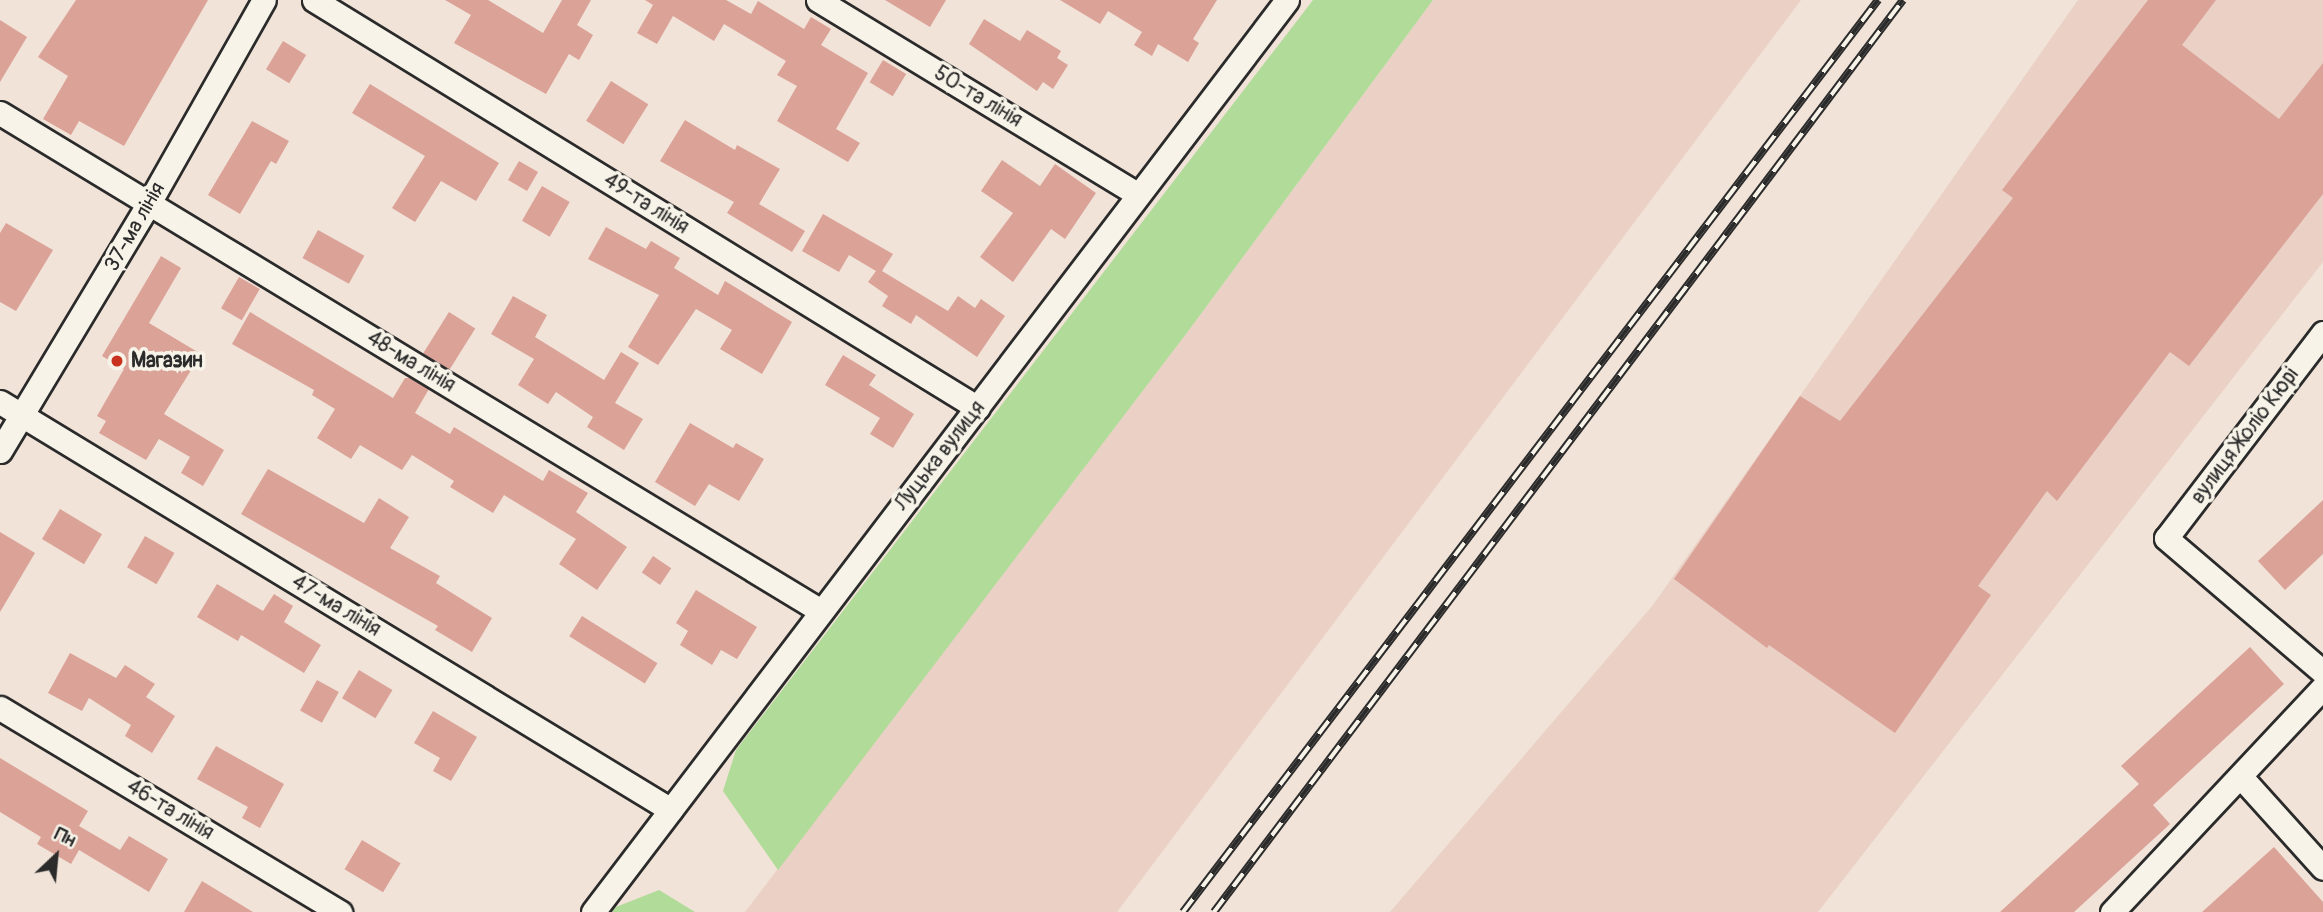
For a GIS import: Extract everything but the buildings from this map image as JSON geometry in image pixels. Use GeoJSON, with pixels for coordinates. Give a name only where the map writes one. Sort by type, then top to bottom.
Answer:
{"type":"FeatureCollection","features":[{"type":"Feature","properties":{"kind":"street","name":"37-ма лінія"},"geometry":{"type":"LineString","coordinates":[[0,451],[149,203],[264,0]]}},
{"type":"Feature","properties":{"kind":"street","name":"49-та лінія"},"geometry":{"type":"LineString","coordinates":[[314,0],[978,408]]}},
{"type":"Feature","properties":{"kind":"street","name":"50-та лінія"},"geometry":{"type":"LineString","coordinates":[[818,0],[1137,194]]}},
{"type":"Feature","properties":{"kind":"street","name":"Луцька вулиця"},"geometry":{"type":"LineString","coordinates":[[593,912],[1287,0]]}},
{"type":"Feature","properties":{"kind":"street","name":"48-ма лінія"},"geometry":{"type":"LineString","coordinates":[[0,113],[821,611]]}},
{"type":"Feature","properties":{"kind":"street","name":"вулиця Жоліо Кюрі"},"geometry":{"type":"LineString","coordinates":[[2323,333],[2166,538],[2323,672]]}},
{"type":"Feature","properties":{"kind":"street","name":"47-ма лінія"},"geometry":{"type":"LineString","coordinates":[[0,402],[671,810]]}},
{"type":"Feature","properties":{"kind":"street"},"geometry":{"type":"LineString","coordinates":[[2112,912],[2323,687]]}},
{"type":"Feature","properties":{"kind":"street","name":"46-та лінія"},"geometry":{"type":"LineString","coordinates":[[0,708],[340,912]]}},
{"type":"Feature","properties":{"kind":"street"},"geometry":{"type":"LineString","coordinates":[[2241,777],[2323,868]]}},
{"type":"Feature","properties":{"kind":"shaded area"},"geometry":{"type":"Polygon","coordinates":[[[1433,0],[1801,0],[1117,912],[745,912],[1186,334],[1433,0]]]}},
{"type":"Feature","properties":{"kind":"shaded area"},"geometry":{"type":"Polygon","coordinates":[[[2078,0],[2323,0],[2323,262],[1818,912],[1390,912],[1653,605],[2078,0]]]}},
{"type":"Feature","properties":{"kind":"green space"},"geometry":{"type":"Polygon","coordinates":[[[1313,0],[1433,0],[1186,334],[778,870],[723,791],[736,750],[1313,0]]]}},
{"type":"Feature","properties":{"kind":"green space"},"geometry":{"type":"Polygon","coordinates":[[[659,890],[695,912],[612,912],[616,907],[659,890]]]}},
{"type":"Feature","properties":{"kind":"railway"},"geometry":{"type":"LineString","coordinates":[[1183,912],[1878,0]]}},
{"type":"Feature","properties":{"kind":"railway"},"geometry":{"type":"LineString","coordinates":[[1214,912],[1903,0]]}},
{"type":"Feature","properties":{"kind":"place","name":"Магазин"},"geometry":{"type":"Point","coordinates":[117,361]}}]}
